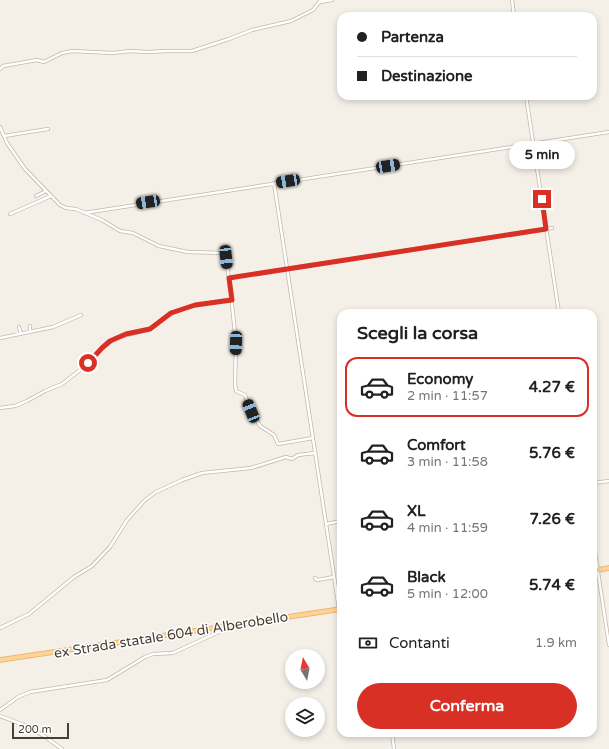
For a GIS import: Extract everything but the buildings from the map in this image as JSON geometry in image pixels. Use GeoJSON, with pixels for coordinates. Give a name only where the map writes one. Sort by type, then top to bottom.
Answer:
{"type":"FeatureCollection","features":[{"type":"Feature","properties":{"kind":"main road"},"geometry":{"type":"LineString","coordinates":[[597,571],[609,568]]}},
{"type":"Feature","properties":{"kind":"main road","name":"ex Strada statale 604 di Alberobello"},"geometry":{"type":"LineString","coordinates":[[0,660],[337,609]]}},
{"type":"Feature","properties":{"kind":"street"},"geometry":{"type":"LineString","coordinates":[[0,69],[3,66],[37,60],[44,62],[62,53],[72,51],[113,53],[130,50],[148,52],[192,51],[252,30],[291,21],[313,10],[320,1],[332,0]]}},
{"type":"Feature","properties":{"kind":"street"},"geometry":{"type":"LineString","coordinates":[[512,0],[514,12]]}},
{"type":"Feature","properties":{"kind":"street"},"geometry":{"type":"LineString","coordinates":[[527,100],[558,309]]}},
{"type":"Feature","properties":{"kind":"street"},"geometry":{"type":"LineString","coordinates":[[0,127],[8,146],[25,169],[51,196],[63,206],[76,209],[102,220],[120,231],[133,233],[159,246],[188,252],[225,254],[232,300],[236,343],[236,391],[245,395],[251,411],[260,426],[274,435],[278,444],[313,438]]}},
{"type":"Feature","properties":{"kind":"street"},"geometry":{"type":"LineString","coordinates":[[4,136],[48,130]]}},
{"type":"Feature","properties":{"kind":"street"},"geometry":{"type":"LineString","coordinates":[[84,213],[609,132]]}},
{"type":"Feature","properties":{"kind":"street"},"geometry":{"type":"LineString","coordinates":[[274,183],[337,593]]}},
{"type":"Feature","properties":{"kind":"street"},"geometry":{"type":"LineString","coordinates":[[36,196],[46,191]]}},
{"type":"Feature","properties":{"kind":"street"},"geometry":{"type":"LineString","coordinates":[[10,214],[51,196]]}},
{"type":"Feature","properties":{"kind":"street"},"geometry":{"type":"LineString","coordinates":[[229,278],[552,228]]}},
{"type":"Feature","properties":{"kind":"street"},"geometry":{"type":"LineString","coordinates":[[0,408],[15,406],[64,383],[91,361],[106,344],[116,338],[150,329],[168,315],[188,307],[232,300]]}},
{"type":"Feature","properties":{"kind":"street"},"geometry":{"type":"LineString","coordinates":[[0,338],[56,326],[81,315]]}},
{"type":"Feature","properties":{"kind":"street"},"geometry":{"type":"LineString","coordinates":[[30,326],[30,332]]}},
{"type":"Feature","properties":{"kind":"street"},"geometry":{"type":"LineString","coordinates":[[19,327],[21,334]]}},
{"type":"Feature","properties":{"kind":"street"},"geometry":{"type":"LineString","coordinates":[[0,628],[29,614],[74,577],[92,566],[110,547],[127,520],[146,499],[156,492],[202,473],[251,468],[286,457],[292,459],[298,455],[315,453]]}},
{"type":"Feature","properties":{"kind":"street"},"geometry":{"type":"LineString","coordinates":[[597,482],[609,481]]}},
{"type":"Feature","properties":{"kind":"street"},"geometry":{"type":"LineString","coordinates":[[326,524],[337,522]]}},
{"type":"Feature","properties":{"kind":"street"},"geometry":{"type":"LineString","coordinates":[[315,578],[317,580],[334,577]]}},
{"type":"Feature","properties":{"kind":"street"},"geometry":{"type":"LineString","coordinates":[[597,582],[609,645]]}},
{"type":"Feature","properties":{"kind":"street"},"geometry":{"type":"LineString","coordinates":[[0,710],[18,697],[30,692],[107,680],[142,658],[153,654],[173,653],[223,630],[224,627]]}},
{"type":"Feature","properties":{"kind":"street"},"geometry":{"type":"LineString","coordinates":[[0,716],[29,728],[62,749]]}},
{"type":"Feature","properties":{"kind":"street"},"geometry":{"type":"LineString","coordinates":[[392,737],[394,749]]}},
{"type":"Feature","properties":{"kind":"route"},"geometry":{"type":"LineString","coordinates":[[88,363],[110,341],[126,334],[150,329],[171,313],[195,305],[232,300],[229,278],[546,229],[542,199]]}}]}
